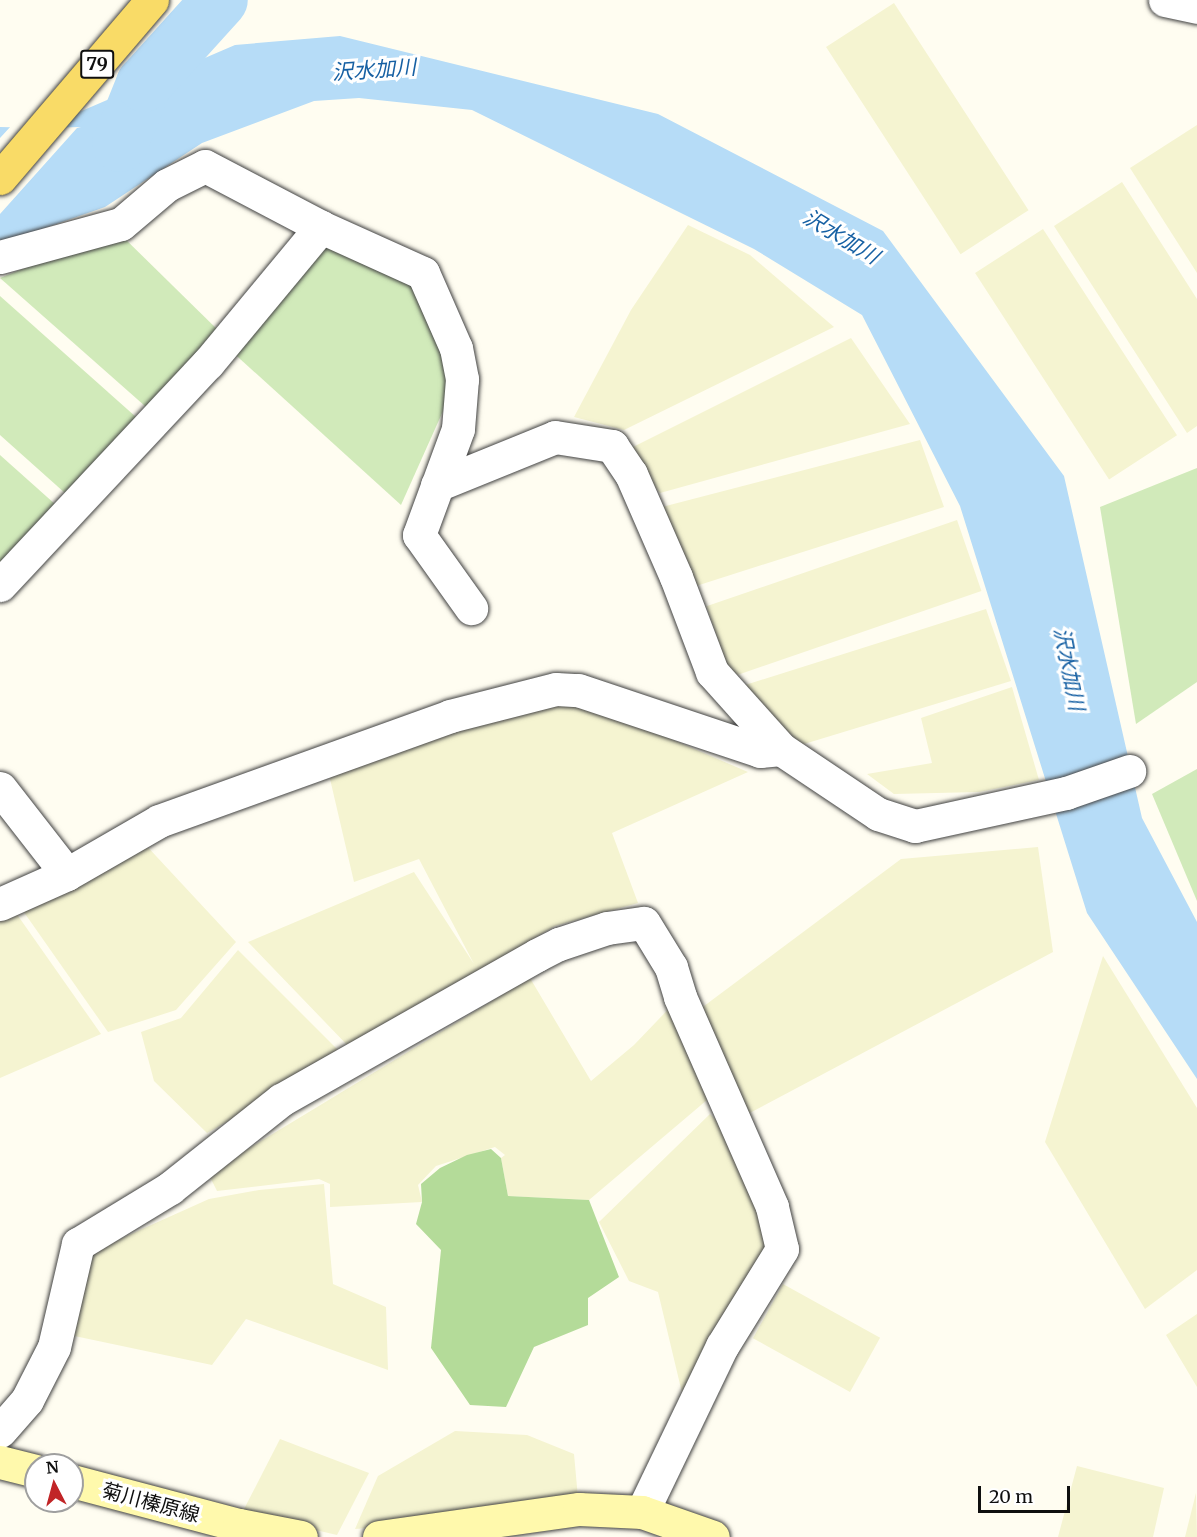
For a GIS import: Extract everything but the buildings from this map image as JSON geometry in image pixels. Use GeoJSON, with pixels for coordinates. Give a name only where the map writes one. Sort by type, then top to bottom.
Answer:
{"type":"FeatureCollection","features":[{"type":"Feature","properties":{"kind":"main road","name":"79"},"geometry":{"type":"LineString","coordinates":[[0,178],[152,0]]}},
{"type":"Feature","properties":{"kind":"main road"},"geometry":{"type":"LineString","coordinates":[[0,1461],[24,1468]]}},
{"type":"Feature","properties":{"kind":"main road","name":"菊川榛原線"},"geometry":{"type":"LineString","coordinates":[[84,1484],[239,1525],[301,1537]]}},
{"type":"Feature","properties":{"kind":"main road"},"geometry":{"type":"LineString","coordinates":[[379,1537],[579,1509],[642,1512],[713,1537]]}},
{"type":"Feature","properties":{"kind":"street"},"geometry":{"type":"LineString","coordinates":[[1165,0],[1197,7]]}},
{"type":"Feature","properties":{"kind":"street"},"geometry":{"type":"LineString","coordinates":[[0,257],[121,224],[167,185],[205,166],[321,227],[423,273],[456,348],[462,379],[458,429],[419,535],[471,608]]}},
{"type":"Feature","properties":{"kind":"street"},"geometry":{"type":"LineString","coordinates":[[0,585],[208,363],[321,227]]}},
{"type":"Feature","properties":{"kind":"street"},"geometry":{"type":"LineString","coordinates":[[437,485],[555,437],[612,446],[631,474],[712,672],[781,749],[878,814],[915,826],[1066,793],[1128,772]]}},
{"type":"Feature","properties":{"kind":"street"},"geometry":{"type":"LineString","coordinates":[[0,904],[67,874],[159,821],[450,716],[556,689],[578,690],[760,751],[781,749]]}},
{"type":"Feature","properties":{"kind":"street"},"geometry":{"type":"LineString","coordinates":[[0,788],[67,874]]}},
{"type":"Feature","properties":{"kind":"street"},"geometry":{"type":"LineString","coordinates":[[0,1431],[27,1400],[54,1347],[78,1244],[170,1188],[280,1100],[559,944],[607,928],[644,923],[671,967],[681,997],[772,1207],[782,1249],[722,1346],[642,1512]]}},
{"type":"Feature","properties":{"kind":"green space"},"geometry":{"type":"Polygon","coordinates":[[[894,3],[1029,210],[961,254],[826,47],[894,3]]]}},
{"type":"Feature","properties":{"kind":"green space"},"geometry":{"type":"Polygon","coordinates":[[[1197,125],[1197,273],[1130,168],[1197,125]]]}},
{"type":"Feature","properties":{"kind":"green space"},"geometry":{"type":"Polygon","coordinates":[[[1122,182],[1197,299],[1197,426],[1187,433],[1054,226],[1122,182]]]}},
{"type":"Feature","properties":{"kind":"green space"},"geometry":{"type":"Polygon","coordinates":[[[688,225],[750,255],[834,327],[624,430],[574,417],[631,310],[688,225]]]}},
{"type":"Feature","properties":{"kind":"green space"},"geometry":{"type":"Polygon","coordinates":[[[1043,229],[1177,435],[1109,479],[975,273],[1043,229]]]}},
{"type":"Feature","properties":{"kind":"green space"},"geometry":{"type":"Polygon","coordinates":[[[117,231],[224,336],[154,414],[0,278],[117,231]]]}},
{"type":"Feature","properties":{"kind":"green space"},"geometry":{"type":"Polygon","coordinates":[[[322,236],[420,281],[456,382],[401,505],[228,348],[322,236]]]}},
{"type":"Feature","properties":{"kind":"green space"},"geometry":{"type":"Polygon","coordinates":[[[0,296],[145,425],[75,502],[0,435],[0,296]]]}},
{"type":"Feature","properties":{"kind":"green space"},"geometry":{"type":"Polygon","coordinates":[[[851,338],[910,424],[660,493],[627,450],[851,338]]]}},
{"type":"Feature","properties":{"kind":"green space"},"geometry":{"type":"Polygon","coordinates":[[[920,440],[944,507],[693,587],[662,507],[920,440]]]}},
{"type":"Feature","properties":{"kind":"green space"},"geometry":{"type":"Polygon","coordinates":[[[0,455],[65,513],[0,585],[0,455]]]}},
{"type":"Feature","properties":{"kind":"green space"},"geometry":{"type":"Polygon","coordinates":[[[1197,468],[1197,682],[1136,724],[1100,507],[1197,468]]]}},
{"type":"Feature","properties":{"kind":"green space"},"geometry":{"type":"Polygon","coordinates":[[[957,520],[981,591],[731,677],[706,606],[957,520]]]}},
{"type":"Feature","properties":{"kind":"green space"},"geometry":{"type":"Polygon","coordinates":[[[986,609],[1011,681],[791,748],[742,686],[986,609]]]}},
{"type":"Feature","properties":{"kind":"green space"},"geometry":{"type":"Polygon","coordinates":[[[1012,687],[1039,780],[979,792],[894,794],[867,774],[932,763],[921,718],[1012,687]]]}},
{"type":"Feature","properties":{"kind":"green space"},"geometry":{"type":"Polygon","coordinates":[[[562,699],[636,724],[748,772],[612,833],[638,903],[555,926],[350,1048],[248,942],[414,872],[474,964],[419,859],[354,882],[327,766],[562,699]]]}},
{"type":"Feature","properties":{"kind":"green space"},"geometry":{"type":"Polygon","coordinates":[[[1197,769],[1197,901],[1152,794],[1197,769]]]}},
{"type":"Feature","properties":{"kind":"green space"},"geometry":{"type":"Polygon","coordinates":[[[143,842],[236,942],[176,1010],[108,1032],[21,908],[143,842]]]}},
{"type":"Feature","properties":{"kind":"green space"},"geometry":{"type":"Polygon","coordinates":[[[1038,847],[1053,952],[744,1116],[696,1012],[901,859],[1038,847]]]}},
{"type":"Feature","properties":{"kind":"green space"},"geometry":{"type":"Polygon","coordinates":[[[16,913],[101,1034],[0,1078],[0,922],[16,913]]]}},
{"type":"Feature","properties":{"kind":"green space"},"geometry":{"type":"Polygon","coordinates":[[[238,950],[344,1056],[207,1133],[154,1081],[141,1032],[181,1018],[238,950]]]}},
{"type":"Feature","properties":{"kind":"green space"},"geometry":{"type":"Polygon","coordinates":[[[1103,956],[1197,1108],[1197,1270],[1145,1309],[1045,1142],[1103,956]]]}},
{"type":"Feature","properties":{"kind":"green space"},"geometry":{"type":"Polygon","coordinates":[[[530,978],[591,1081],[634,1045],[680,997],[707,1100],[589,1200],[508,1196],[501,1158],[505,1155],[495,1147],[436,1166],[418,1185],[422,1202],[330,1207],[330,1184],[319,1179],[217,1191],[208,1173],[530,978]]]}},
{"type":"Feature","properties":{"kind":"green space"},"geometry":{"type":"Polygon","coordinates":[[[710,1114],[748,1151],[782,1249],[688,1418],[658,1292],[629,1281],[599,1222],[710,1114]]]}},
{"type":"Feature","properties":{"kind":"green space"},"geometry":{"type":"Polygon","coordinates":[[[491,1149],[501,1158],[508,1196],[589,1200],[619,1277],[588,1298],[588,1325],[534,1347],[506,1407],[470,1405],[431,1348],[441,1250],[416,1224],[422,1202],[421,1184],[440,1168],[467,1155],[491,1149]]]}},
{"type":"Feature","properties":{"kind":"green space"},"geometry":{"type":"Polygon","coordinates":[[[324,1184],[333,1284],[386,1307],[388,1370],[246,1319],[212,1365],[65,1334],[91,1252],[209,1199],[259,1190],[324,1184]]]}},
{"type":"Feature","properties":{"kind":"green space"},"geometry":{"type":"Polygon","coordinates":[[[783,1284],[880,1338],[850,1392],[753,1338],[783,1284]]]}},
{"type":"Feature","properties":{"kind":"green space"},"geometry":{"type":"Polygon","coordinates":[[[1197,1314],[1197,1387],[1166,1335],[1197,1314]]]}},
{"type":"Feature","properties":{"kind":"green space"},"geometry":{"type":"Polygon","coordinates":[[[455,1431],[527,1435],[574,1454],[579,1509],[355,1529],[378,1476],[455,1431]]]}},
{"type":"Feature","properties":{"kind":"green space"},"geometry":{"type":"Polygon","coordinates":[[[280,1439],[369,1473],[337,1535],[242,1513],[280,1439]]]}},
{"type":"Feature","properties":{"kind":"green space"},"geometry":{"type":"Polygon","coordinates":[[[1077,1466],[1164,1488],[1153,1537],[1058,1537],[1077,1466]]]}},
{"type":"Feature","properties":{"kind":"green space"},"geometry":{"type":"Polygon","coordinates":[[[1196,1493],[1197,1537],[1185,1537],[1196,1493]]]}},
{"type":"Feature","properties":{"kind":"water","name":"沢水加川"},"geometry":{"type":"Polygon","coordinates":[[[340,36],[658,114],[883,231],[1064,476],[1142,818],[1197,922],[1197,1079],[1087,913],[960,506],[862,315],[754,249],[472,110],[359,98],[314,101],[202,143],[105,207],[8,241],[0,240],[0,127],[42,128],[235,45],[340,36]]]}},
{"type":"Feature","properties":{"kind":"pier"},"geometry":{"type":"Polygon","coordinates":[[[12,125],[40,125],[42,128],[81,127],[77,128],[0,214],[0,138],[12,125]]]}},
{"type":"Feature","properties":{"kind":"waterway"},"geometry":{"type":"LineString","coordinates":[[120,144],[144,84],[220,0]]}}]}
